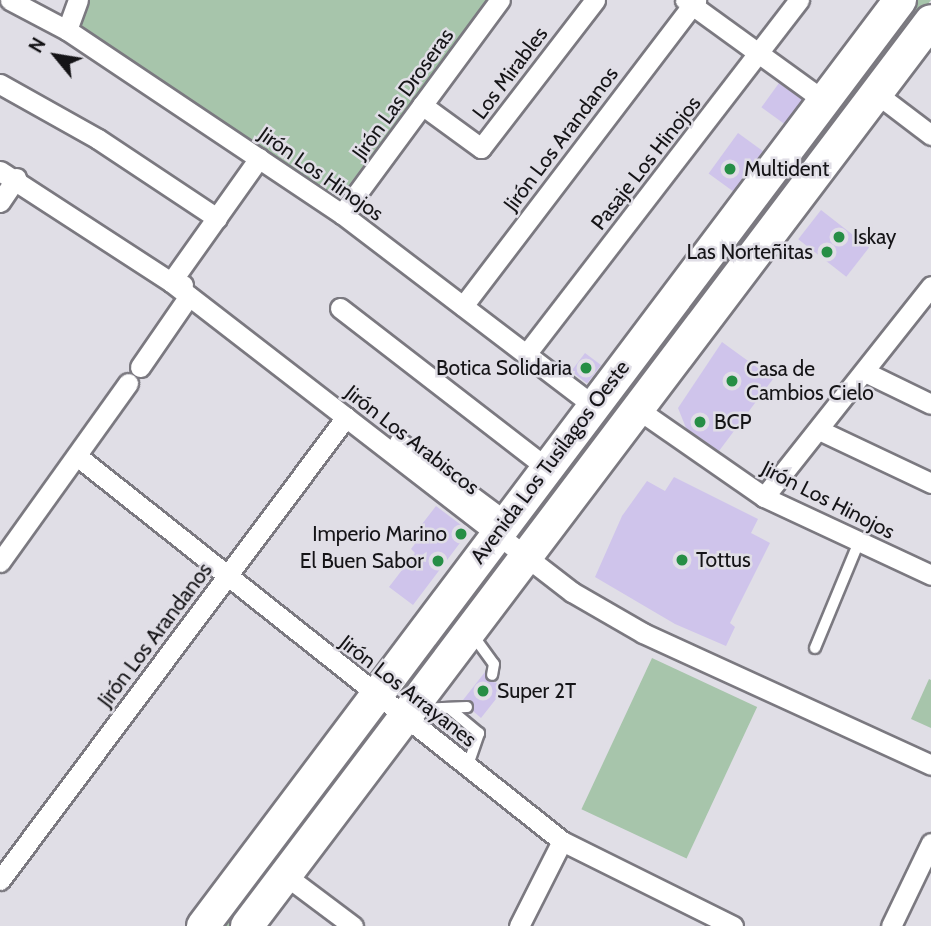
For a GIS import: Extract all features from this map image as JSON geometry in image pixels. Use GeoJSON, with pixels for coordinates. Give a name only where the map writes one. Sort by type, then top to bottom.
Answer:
{"type":"FeatureCollection","features":[{"type":"Feature","properties":{"kind":"main road","name":"Avenida Los Tusilagos Oeste"},"geometry":{"type":"LineString","coordinates":[[203,926],[900,0]]}},
{"type":"Feature","properties":{"kind":"main road","name":"Avenida Los Tusilagos Oeste"},"geometry":{"type":"LineString","coordinates":[[247,926],[931,21]]}},
{"type":"Feature","properties":{"kind":"street","name":"Jirón Los Hinojos"},"geometry":{"type":"LineString","coordinates":[[10,0],[67,30],[342,214],[593,405]]}},
{"type":"Feature","properties":{"kind":"street"},"geometry":{"type":"LineString","coordinates":[[67,30],[78,0]]}},
{"type":"Feature","properties":{"kind":"street","name":"Jirón Las Droseras"},"geometry":{"type":"LineString","coordinates":[[342,214],[500,0]]}},
{"type":"Feature","properties":{"kind":"street","name":"Los Mirables"},"geometry":{"type":"LineString","coordinates":[[422,106],[481,148],[595,0]]}},
{"type":"Feature","properties":{"kind":"street","name":"Pasaje Los Hinojos"},"geometry":{"type":"LineString","coordinates":[[527,353],[799,0]]}},
{"type":"Feature","properties":{"kind":"street"},"geometry":{"type":"LineString","coordinates":[[691,2],[823,100]]}},
{"type":"Feature","properties":{"kind":"street","name":"Jirón Los Arandanos"},"geometry":{"type":"LineString","coordinates":[[463,306],[691,2]]}},
{"type":"Feature","properties":{"kind":"street"},"geometry":{"type":"LineString","coordinates":[[0,83],[98,139],[217,218]]}},
{"type":"Feature","properties":{"kind":"street"},"geometry":{"type":"LineString","coordinates":[[877,94],[931,135]]}},
{"type":"Feature","properties":{"kind":"street"},"geometry":{"type":"LineString","coordinates":[[259,158],[171,282],[194,288],[500,528]]}},
{"type":"Feature","properties":{"kind":"street"},"geometry":{"type":"LineString","coordinates":[[0,202],[8,175]]}},
{"type":"Feature","properties":{"kind":"street","name":"Jirón Los Arabiscos"},"geometry":{"type":"LineString","coordinates":[[8,175],[171,282],[346,417],[500,528],[526,557],[643,633],[931,765]]}},
{"type":"Feature","properties":{"kind":"street"},"geometry":{"type":"LineString","coordinates":[[764,497],[931,286]]}},
{"type":"Feature","properties":{"kind":"street"},"geometry":{"type":"LineString","coordinates":[[140,368],[189,296]]}},
{"type":"Feature","properties":{"kind":"street"},"geometry":{"type":"LineString","coordinates":[[340,309],[546,467]]}},
{"type":"Feature","properties":{"kind":"street"},"geometry":{"type":"LineString","coordinates":[[865,372],[931,404]]}},
{"type":"Feature","properties":{"kind":"street"},"geometry":{"type":"LineString","coordinates":[[0,562],[128,383]]}},
{"type":"Feature","properties":{"kind":"street","name":"Jirón Los Hinojos"},"geometry":{"type":"LineString","coordinates":[[639,410],[764,497],[931,575]]}},
{"type":"Feature","properties":{"kind":"street","name":"Jirón Los Arandanos"},"geometry":{"type":"LineString","coordinates":[[0,880],[346,417]]}},
{"type":"Feature","properties":{"kind":"street"},"geometry":{"type":"LineString","coordinates":[[819,430],[931,483]]}},
{"type":"Feature","properties":{"kind":"street","name":"Jirón Los Arrayanes"},"geometry":{"type":"LineString","coordinates":[[77,456],[226,578],[375,694],[407,713],[467,767],[562,841],[726,924]]}},
{"type":"Feature","properties":{"kind":"street"},"geometry":{"type":"LineString","coordinates":[[519,926],[562,841]]}},
{"type":"Feature","properties":{"kind":"street"},"geometry":{"type":"LineString","coordinates":[[891,926],[931,843]]}},
{"type":"Feature","properties":{"kind":"street"},"geometry":{"type":"LineString","coordinates":[[285,875],[353,926]]}},
{"type":"Feature","properties":{"kind":"lane"},"geometry":{"type":"LineString","coordinates":[[815,648],[859,542]]}},
{"type":"Feature","properties":{"kind":"lane"},"geometry":{"type":"LineString","coordinates":[[470,631],[494,664],[492,675]]}},
{"type":"Feature","properties":{"kind":"lane"},"geometry":{"type":"LineString","coordinates":[[407,713],[467,707]]}},
{"type":"Feature","properties":{"kind":"lane"},"geometry":{"type":"LineString","coordinates":[[450,709],[479,733],[467,767]]}},
{"type":"Feature","properties":{"kind":"green space"},"geometry":{"type":"Polygon","coordinates":[[[84,0],[488,0],[337,201],[74,26],[84,0]]]}},
{"type":"Feature","properties":{"kind":"green space"},"geometry":{"type":"Polygon","coordinates":[[[906,0],[931,0],[532,535],[514,530],[906,0]]]}},
{"type":"Feature","properties":{"kind":"green space"},"geometry":{"type":"Polygon","coordinates":[[[499,554],[505,559],[398,696],[390,690],[499,554]]]}},
{"type":"Feature","properties":{"kind":"green space"},"geometry":{"type":"Polygon","coordinates":[[[652,658],[757,707],[687,858],[581,809],[652,658]]]}},
{"type":"Feature","properties":{"kind":"green space"},"geometry":{"type":"Polygon","coordinates":[[[929,679],[931,680],[931,728],[911,719],[929,679]]]}},
{"type":"Feature","properties":{"kind":"green space"},"geometry":{"type":"Polygon","coordinates":[[[375,711],[386,719],[232,926],[212,926],[375,711]]]}},
{"type":"Feature","properties":{"kind":"building"},"geometry":{"type":"Polygon","coordinates":[[[779,83],[802,100],[785,124],[761,107],[779,83]]]}},
{"type":"Feature","properties":{"kind":"building","name":"Multident"},"geometry":{"type":"Polygon","coordinates":[[[738,133],[763,151],[734,192],[709,173],[738,133]]]}},
{"type":"Feature","properties":{"kind":"building"},"geometry":{"type":"Polygon","coordinates":[[[821,210],[869,248],[846,277],[798,239],[821,210]]]}},
{"type":"Feature","properties":{"kind":"building"},"geometry":{"type":"Polygon","coordinates":[[[722,342],[773,379],[719,451],[686,428],[678,408],[722,342]]]}},
{"type":"Feature","properties":{"kind":"building","name":"Botica Solidaria"},"geometry":{"type":"Polygon","coordinates":[[[585,353],[601,365],[587,383],[571,371],[585,353]]]}},
{"type":"Feature","properties":{"kind":"building","name":"Tottus"},"geometry":{"type":"Polygon","coordinates":[[[674,477],[758,519],[751,533],[770,543],[730,623],[735,627],[726,646],[675,624],[595,577],[622,516],[647,481],[665,491],[674,477]]]}},
{"type":"Feature","properties":{"kind":"building"},"geometry":{"type":"Polygon","coordinates":[[[436,506],[469,531],[413,605],[389,587],[415,553],[411,549],[424,532],[419,528],[436,506]]]}},
{"type":"Feature","properties":{"kind":"building"},"geometry":{"type":"Polygon","coordinates":[[[485,672],[488,681],[507,685],[481,718],[473,711],[473,703],[463,700],[485,672]]]}},
{"type":"Feature","properties":{"kind":"place","name":"Multident"},"geometry":{"type":"Point","coordinates":[730,169]}},
{"type":"Feature","properties":{"kind":"place","name":"Iskay"},"geometry":{"type":"Point","coordinates":[839,237]}},
{"type":"Feature","properties":{"kind":"place","name":"Las Norteñitas"},"geometry":{"type":"Point","coordinates":[827,252]}},
{"type":"Feature","properties":{"kind":"place","name":"Botica Solidaria"},"geometry":{"type":"Point","coordinates":[586,368]}},
{"type":"Feature","properties":{"kind":"place","name":"Casa de Cambios Cielo"},"geometry":{"type":"Point","coordinates":[732,381]}},
{"type":"Feature","properties":{"kind":"place","name":"BCP"},"geometry":{"type":"Point","coordinates":[700,422]}},
{"type":"Feature","properties":{"kind":"place","name":"Imperio Marino"},"geometry":{"type":"Point","coordinates":[461,534]}},
{"type":"Feature","properties":{"kind":"place","name":"Tottus"},"geometry":{"type":"Point","coordinates":[682,560]}},
{"type":"Feature","properties":{"kind":"place","name":"El Buen Sabor"},"geometry":{"type":"Point","coordinates":[438,561]}},
{"type":"Feature","properties":{"kind":"place","name":"Super 2T"},"geometry":{"type":"Point","coordinates":[483,691]}}]}
